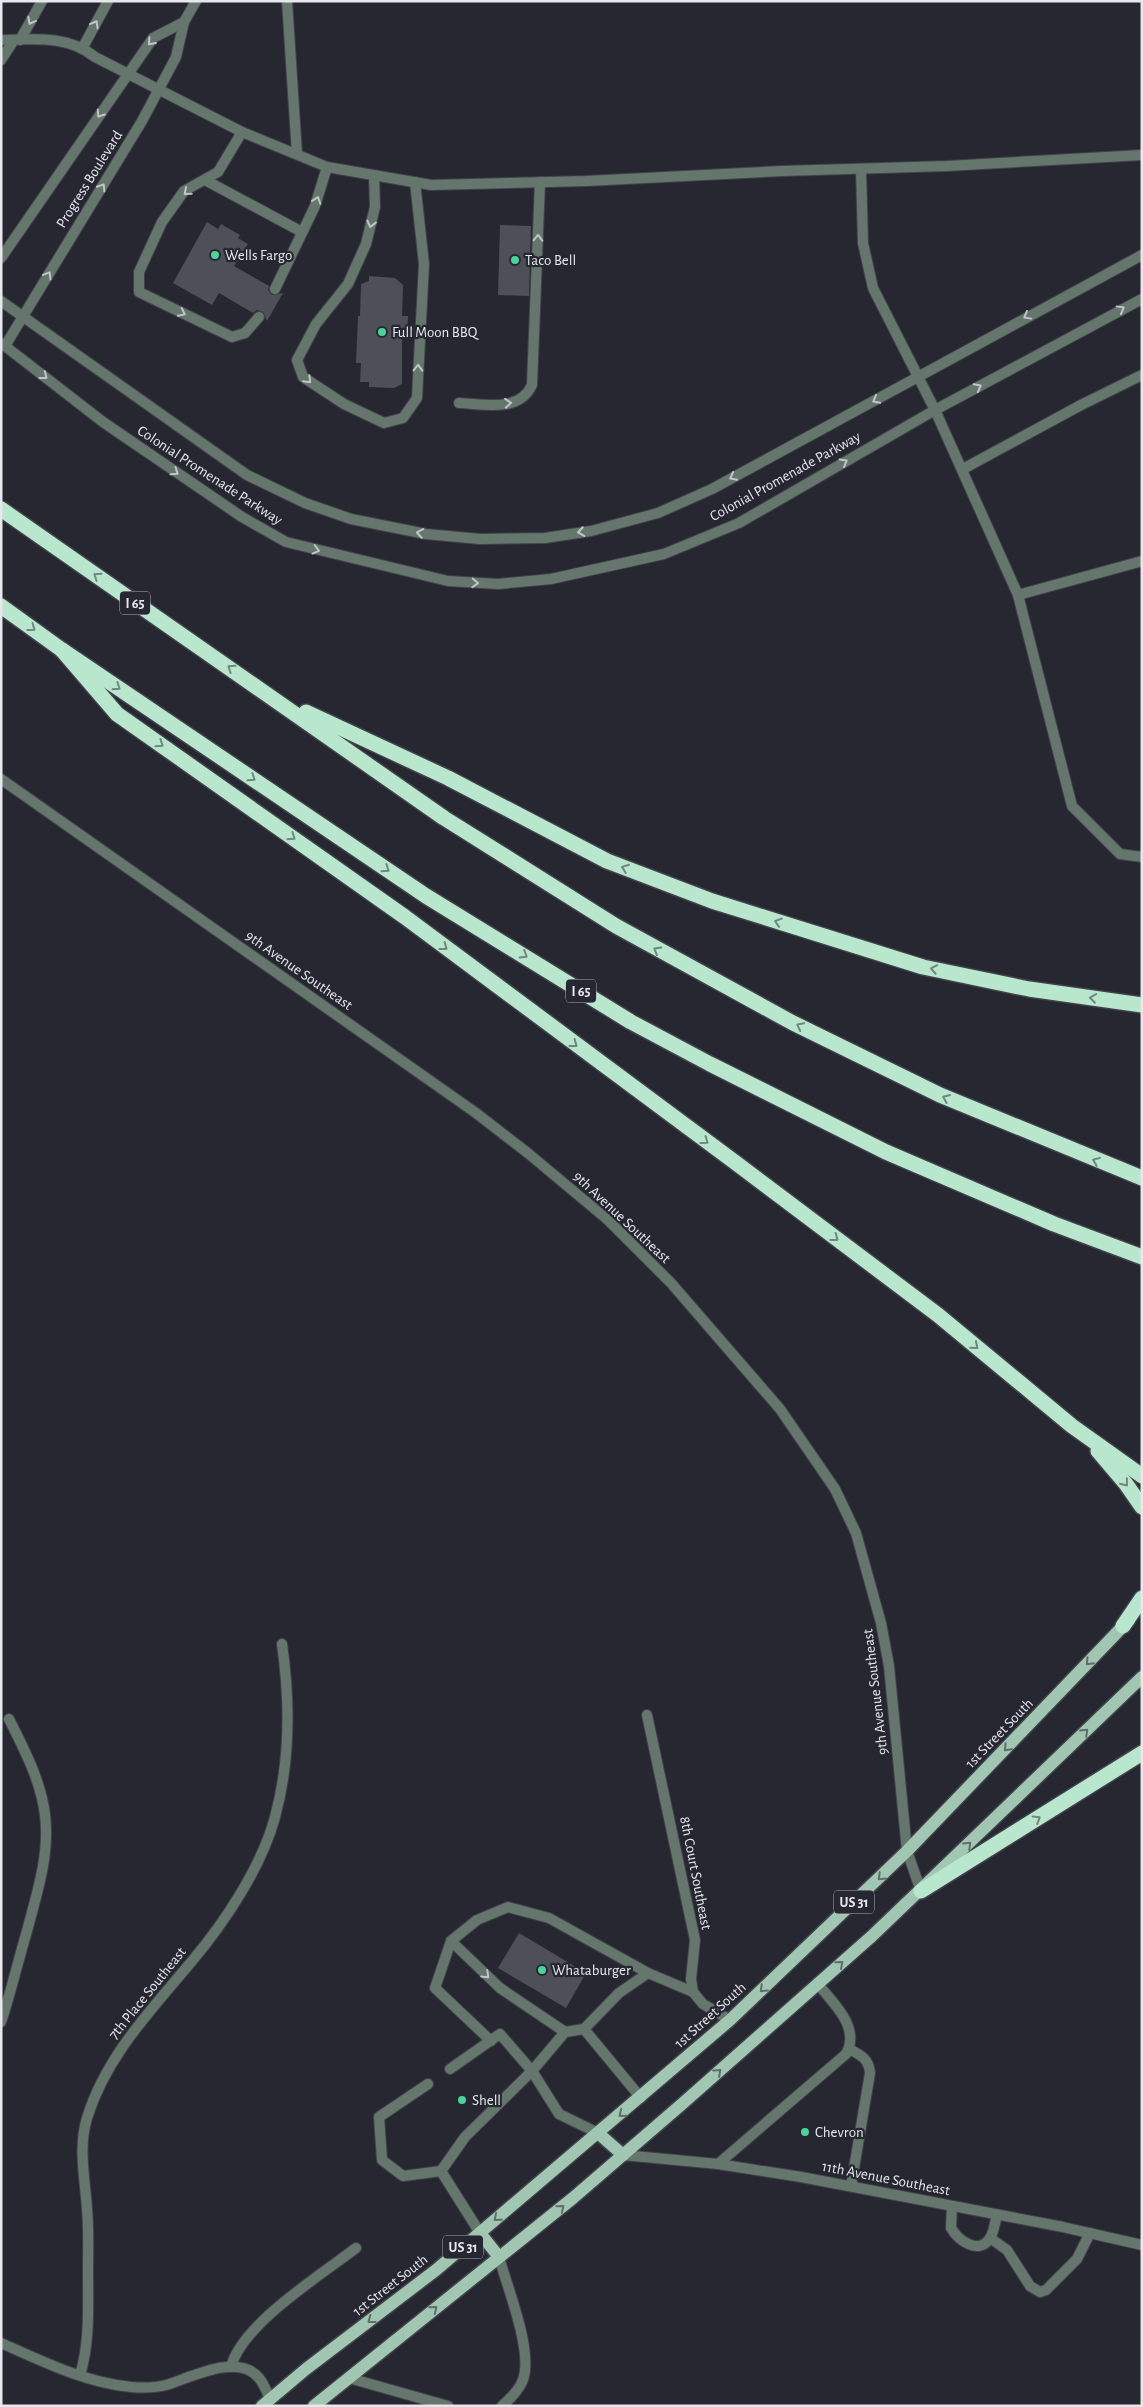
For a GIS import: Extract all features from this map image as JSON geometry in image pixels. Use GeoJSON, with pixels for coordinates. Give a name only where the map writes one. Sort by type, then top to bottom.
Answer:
{"type":"FeatureCollection","features":[{"type":"Feature","properties":{"kind":"highway","name":"I 65"},"geometry":{"type":"LineString","coordinates":[[1,509],[444,818],[616,926],[695,971],[826,1039],[940,1095],[1142,1178]]}},
{"type":"Feature","properties":{"kind":"highway","name":"I 65"},"geometry":{"type":"LineString","coordinates":[[1,606],[62,650],[426,896],[631,1022],[710,1064],[886,1152],[1054,1224],[1142,1257]]}},
{"type":"Feature","properties":{"kind":"highway"},"geometry":{"type":"LineString","coordinates":[[62,650],[117,714],[405,918],[736,1163],[938,1315],[1083,1433],[1142,1476]]}},
{"type":"Feature","properties":{"kind":"highway"},"geometry":{"type":"LineString","coordinates":[[271,696],[448,778],[607,861],[712,901],[923,967],[1028,988],[1142,1005]]}},
{"type":"Feature","properties":{"kind":"highway"},"geometry":{"type":"LineString","coordinates":[[1083,1433],[1126,1484],[1142,1507]]}},
{"type":"Feature","properties":{"kind":"highway"},"geometry":{"type":"LineString","coordinates":[[1123,1626],[1142,1598]]}},
{"type":"Feature","properties":{"kind":"highway"},"geometry":{"type":"LineString","coordinates":[[920,1891],[1142,1753]]}},
{"type":"Feature","properties":{"kind":"main road","name":"1st Street South"},"geometry":{"type":"LineString","coordinates":[[268,2403],[436,2270],[641,2098],[730,2020],[907,1851],[1142,1607]]}},
{"type":"Feature","properties":{"kind":"main road","name":"US 31"},"geometry":{"type":"LineString","coordinates":[[314,2406],[623,2155],[920,1891],[1142,1677]]}},
{"type":"Feature","properties":{"kind":"main road"},"geometry":{"type":"LineString","coordinates":[[598,2133],[623,2155]]}},
{"type":"Feature","properties":{"kind":"main road"},"geometry":{"type":"LineString","coordinates":[[480,2233],[499,2257]]}},
{"type":"Feature","properties":{"kind":"street"},"geometry":{"type":"LineString","coordinates":[[1,60],[17,40],[42,1]]}},
{"type":"Feature","properties":{"kind":"street"},"geometry":{"type":"LineString","coordinates":[[82,47],[108,1]]}},
{"type":"Feature","properties":{"kind":"street","name":"Progress Boulevard"},"geometry":{"type":"LineString","coordinates":[[3,344],[23,317],[159,90],[176,57],[184,22],[196,1]]}},
{"type":"Feature","properties":{"kind":"street"},"geometry":{"type":"LineString","coordinates":[[287,1],[297,154]]}},
{"type":"Feature","properties":{"kind":"street","name":"Progress Boulevard"},"geometry":{"type":"LineString","coordinates":[[1,258],[153,38],[184,22]]}},
{"type":"Feature","properties":{"kind":"street"},"geometry":{"type":"LineString","coordinates":[[1,40],[51,40],[82,47],[95,57],[242,132],[327,167],[431,185],[947,166],[1142,155]]}},
{"type":"Feature","properties":{"kind":"street"},"geometry":{"type":"LineString","coordinates":[[242,132],[218,172],[184,191],[162,222],[138,272],[139,292],[232,337],[245,333],[259,317]]}},
{"type":"Feature","properties":{"kind":"street"},"geometry":{"type":"LineString","coordinates":[[275,289],[315,206],[327,167]]}},
{"type":"Feature","properties":{"kind":"street"},"geometry":{"type":"LineString","coordinates":[[861,169],[863,243],[867,267],[877,296],[936,410],[1018,595],[1072,806],[1120,854],[1142,857]]}},
{"type":"Feature","properties":{"kind":"street"},"geometry":{"type":"LineString","coordinates":[[374,176],[375,207],[366,244],[348,284],[316,324],[297,360],[303,376],[312,384],[344,404],[384,423],[403,418],[417,398],[424,264],[416,182]]}},
{"type":"Feature","properties":{"kind":"street"},"geometry":{"type":"LineString","coordinates":[[205,180],[302,232]]}},
{"type":"Feature","properties":{"kind":"street"},"geometry":{"type":"LineString","coordinates":[[459,402],[510,405],[523,398],[532,385],[540,182]]}},
{"type":"Feature","properties":{"kind":"street","name":"Colonial Promenade Parkway"},"geometry":{"type":"LineString","coordinates":[[1,301],[247,475],[305,502],[351,519],[426,534],[480,540],[554,536],[591,531],[658,513],[712,488],[1142,255]]}},
{"type":"Feature","properties":{"kind":"street","name":"Colonial Promenade Parkway"},"geometry":{"type":"LineString","coordinates":[[3,344],[103,422],[242,518],[286,542],[448,581],[498,584],[551,579],[664,554],[739,523],[936,410],[1142,299]]}},
{"type":"Feature","properties":{"kind":"street"},"geometry":{"type":"LineString","coordinates":[[963,469],[1081,405],[1142,375]]}},
{"type":"Feature","properties":{"kind":"street"},"geometry":{"type":"LineString","coordinates":[[1018,595],[1142,561]]}},
{"type":"Feature","properties":{"kind":"street","name":"9th Avenue Southeast"},"geometry":{"type":"LineString","coordinates":[[1,779],[476,1113],[529,1154],[608,1220],[671,1283],[748,1369],[810,1450],[835,1489],[861,1550],[882,1623],[889,1666],[907,1851],[920,1891]]}},
{"type":"Feature","properties":{"kind":"street","name":"7th Place Southeast"},"geometry":{"type":"LineString","coordinates":[[80,2375],[84,2363],[88,2305],[89,2237],[82,2171],[83,2141],[87,2119],[98,2091],[127,2040],[229,1912],[259,1859],[275,1819],[283,1782],[286,1676],[282,1644]]}},
{"type":"Feature","properties":{"kind":"street","name":"8th Court Southeast"},"geometry":{"type":"LineString","coordinates":[[647,1715],[695,1940],[690,1979],[693,1992]]}},
{"type":"Feature","properties":{"kind":"street"},"geometry":{"type":"LineString","coordinates":[[1,2022],[43,1870],[46,1832],[45,1814],[39,1787],[27,1755],[9,1719]]}},
{"type":"Feature","properties":{"kind":"street"},"geometry":{"type":"LineString","coordinates":[[491,2041],[435,1988],[451,1941],[477,1920],[508,1908],[549,1918],[648,1973],[693,1992],[703,2004],[730,2020]]}},
{"type":"Feature","properties":{"kind":"street"},"geometry":{"type":"LineString","coordinates":[[451,1941],[500,1988],[565,2032]]}},
{"type":"Feature","properties":{"kind":"street"},"geometry":{"type":"LineString","coordinates":[[441,2172],[465,2136],[532,2071],[565,2032],[584,2029],[619,1992],[648,1973]]}},
{"type":"Feature","properties":{"kind":"street"},"geometry":{"type":"LineString","coordinates":[[718,2164],[813,2084],[849,2049],[850,2034],[846,2019],[817,1983]]}},
{"type":"Feature","properties":{"kind":"street"},"geometry":{"type":"LineString","coordinates":[[584,2029],[641,2098]]}},
{"type":"Feature","properties":{"kind":"street"},"geometry":{"type":"LineString","coordinates":[[450,2069],[500,2034],[532,2071],[559,2114],[598,2133]]}},
{"type":"Feature","properties":{"kind":"street"},"geometry":{"type":"LineString","coordinates":[[849,2049],[865,2058],[869,2064],[870,2073],[851,2186]]}},
{"type":"Feature","properties":{"kind":"street"},"geometry":{"type":"LineString","coordinates":[[428,2084],[379,2117],[382,2160],[403,2176],[441,2172]]}},
{"type":"Feature","properties":{"kind":"street","name":"11th Avenue Southeast"},"geometry":{"type":"LineString","coordinates":[[623,2155],[718,2164],[851,2186],[1142,2245]]}},
{"type":"Feature","properties":{"kind":"street"},"geometry":{"type":"LineString","coordinates":[[441,2172],[480,2233]]}},
{"type":"Feature","properties":{"kind":"street"},"geometry":{"type":"LineString","coordinates":[[952,2206],[951,2228],[962,2241],[975,2245],[986,2242],[990,2238],[997,2215]]}},
{"type":"Feature","properties":{"kind":"street"},"geometry":{"type":"LineString","coordinates":[[990,2238],[1007,2250],[1030,2286],[1040,2292],[1046,2290],[1077,2259],[1090,2233]]}},
{"type":"Feature","properties":{"kind":"street"},"geometry":{"type":"LineString","coordinates":[[231,2367],[244,2341],[263,2320],[356,2248]]}},
{"type":"Feature","properties":{"kind":"street"},"geometry":{"type":"LineString","coordinates":[[499,2257],[526,2351],[526,2369],[522,2382],[513,2396],[502,2406]]}},
{"type":"Feature","properties":{"kind":"street"},"geometry":{"type":"LineString","coordinates":[[1,2342],[45,2363],[80,2375],[130,2387],[149,2388],[164,2386],[220,2367],[248,2370],[259,2378],[268,2403]]}},
{"type":"Feature","properties":{"kind":"street"},"geometry":{"type":"LineString","coordinates":[[349,2378],[448,2406]]}},
{"type":"Feature","properties":{"kind":"building","name":"Wells Fargo"},"geometry":{"type":"Polygon","coordinates":[[[207,222],[218,229],[221,224],[240,235],[238,238],[248,244],[234,266],[269,286],[268,290],[272,295],[283,293],[267,321],[263,312],[257,310],[253,313],[219,293],[212,305],[173,283],[207,222]]]}},
{"type":"Feature","properties":{"kind":"building","name":"Taco Bell"},"geometry":{"type":"Polygon","coordinates":[[[500,225],[531,226],[529,296],[498,295],[500,225]]]}},
{"type":"Feature","properties":{"kind":"building","name":"Full Moon BBQ"},"geometry":{"type":"Polygon","coordinates":[[[369,276],[395,278],[403,285],[402,316],[408,316],[407,338],[402,338],[402,384],[394,388],[369,387],[369,382],[360,382],[361,363],[356,363],[358,316],[360,316],[361,284],[369,281],[369,276]]]}},
{"type":"Feature","properties":{"kind":"building","name":"Whataburger"},"geometry":{"type":"Polygon","coordinates":[[[519,1933],[586,1973],[566,2008],[498,1968],[519,1933]]]}},
{"type":"Feature","properties":{"kind":"place","name":"Wells Fargo"},"geometry":{"type":"Point","coordinates":[215,255]}},
{"type":"Feature","properties":{"kind":"place","name":"Taco Bell"},"geometry":{"type":"Point","coordinates":[515,260]}},
{"type":"Feature","properties":{"kind":"place","name":"Full Moon BBQ"},"geometry":{"type":"Point","coordinates":[382,332]}},
{"type":"Feature","properties":{"kind":"place","name":"Whataburger"},"geometry":{"type":"Point","coordinates":[542,1970]}},
{"type":"Feature","properties":{"kind":"place","name":"Shell"},"geometry":{"type":"Point","coordinates":[462,2100]}},
{"type":"Feature","properties":{"kind":"place","name":"Chevron"},"geometry":{"type":"Point","coordinates":[805,2132]}}]}
